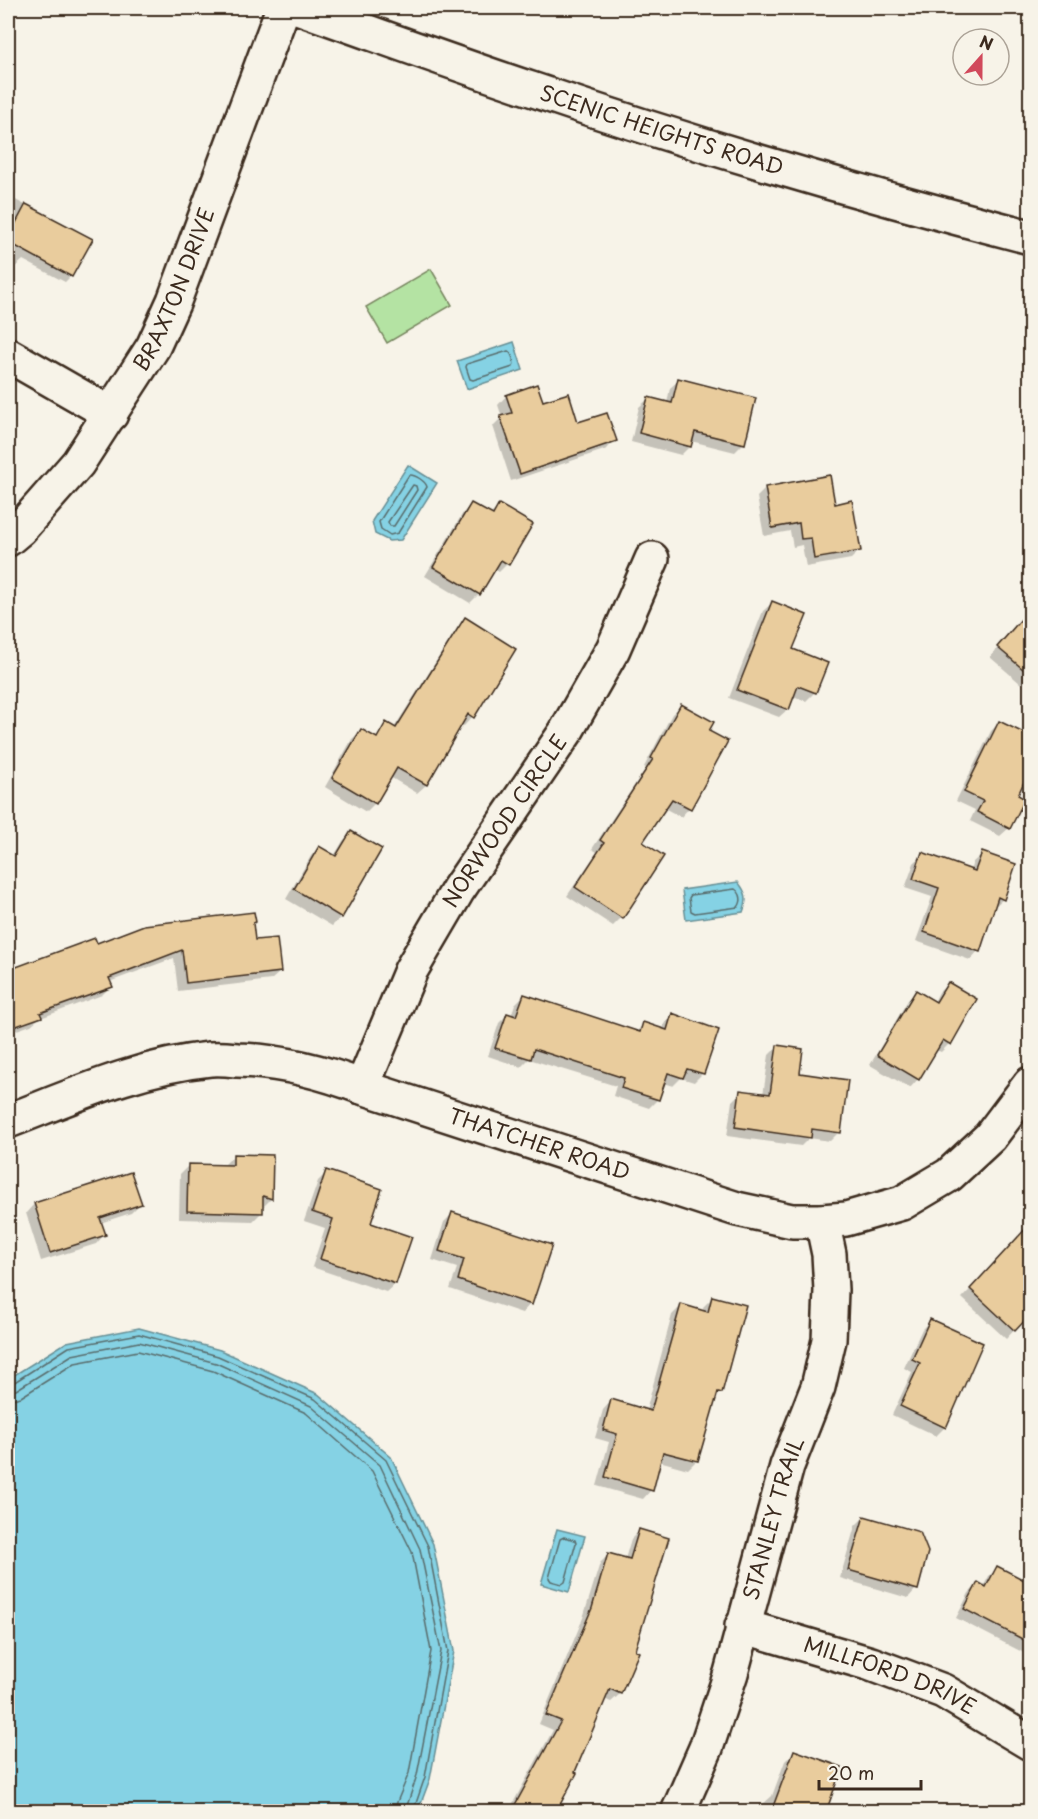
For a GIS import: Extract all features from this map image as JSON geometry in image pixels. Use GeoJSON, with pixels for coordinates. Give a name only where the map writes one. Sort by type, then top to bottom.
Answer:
{"type":"FeatureCollection","features":[{"type":"Feature","properties":{"kind":"street","name":"BRAXTON DRIVE"},"geometry":{"type":"LineString","coordinates":[[8,539],[20,529],[78,463],[153,347],[174,301],[283,8]]}},
{"type":"Feature","properties":{"kind":"street","name":"SCENIC HEIGHTS ROAD"},"geometry":{"type":"LineString","coordinates":[[300,8],[520,86],[636,124],[900,203],[1030,237]]}},
{"type":"Feature","properties":{"kind":"street"},"geometry":{"type":"LineString","coordinates":[[8,355],[111,414]]}},
{"type":"Feature","properties":{"kind":"street","name":"NORWOOD CIRCLE"},"geometry":{"type":"LineString","coordinates":[[362,1087],[411,970],[458,890],[570,724],[613,649],[652,559]]}},
{"type":"Feature","properties":{"kind":"street","name":"THATCHER ROAD"},"geometry":{"type":"LineString","coordinates":[[8,1121],[121,1078],[165,1067],[211,1059],[257,1060],[295,1065],[331,1075],[736,1209],[792,1221],[822,1221],[846,1219],[902,1203],[949,1174],[990,1137],[1030,1084]]}},
{"type":"Feature","properties":{"kind":"street","name":"STANLEY TRAIL"},"geometry":{"type":"LineString","coordinates":[[678,1812],[706,1748],[731,1673],[787,1466],[818,1388],[829,1340],[831,1290],[829,1254],[822,1221]]}},
{"type":"Feature","properties":{"kind":"street","name":"MILLFORD DRIVE"},"geometry":{"type":"LineString","coordinates":[[742,1626],[871,1664],[943,1692],[1030,1743]]}},
{"type":"Feature","properties":{"kind":"green space"},"geometry":{"type":"Polygon","coordinates":[[[431,269],[452,305],[387,343],[366,307],[431,269]]]}},
{"type":"Feature","properties":{"kind":"water"},"geometry":{"type":"Polygon","coordinates":[[[514,342],[523,370],[467,389],[457,361],[514,342]]]}},
{"type":"Feature","properties":{"kind":"water"},"geometry":{"type":"Polygon","coordinates":[[[408,465],[437,483],[401,540],[389,541],[375,534],[372,521],[408,465]]]}},
{"type":"Feature","properties":{"kind":"water"},"geometry":{"type":"Polygon","coordinates":[[[738,882],[746,896],[743,912],[686,920],[682,890],[738,882]]]}},
{"type":"Feature","properties":{"kind":"water"},"geometry":{"type":"Polygon","coordinates":[[[139,1328],[220,1350],[318,1394],[391,1457],[433,1544],[454,1651],[430,1779],[418,1811],[8,1811],[8,1379],[67,1342],[139,1328]]]}},
{"type":"Feature","properties":{"kind":"water"},"geometry":{"type":"Polygon","coordinates":[[[557,1529],[585,1536],[569,1592],[541,1584],[557,1529]]]}},
{"type":"Feature","properties":{"kind":"building"},"geometry":{"type":"Polygon","coordinates":[[[26,204],[93,239],[72,277],[8,242],[26,204]]]}},
{"type":"Feature","properties":{"kind":"building"},"geometry":{"type":"Polygon","coordinates":[[[678,378],[756,398],[745,444],[695,432],[691,447],[639,433],[648,397],[672,403],[678,378]]]}},
{"type":"Feature","properties":{"kind":"building"},"geometry":{"type":"Polygon","coordinates":[[[537,384],[543,401],[569,393],[578,422],[607,413],[617,441],[520,474],[500,416],[512,413],[506,395],[537,384]]]}},
{"type":"Feature","properties":{"kind":"building"},"geometry":{"type":"Polygon","coordinates":[[[830,475],[835,504],[852,500],[861,551],[814,559],[811,538],[801,539],[799,523],[772,528],[765,487],[830,475]]]}},
{"type":"Feature","properties":{"kind":"building"},"geometry":{"type":"Polygon","coordinates":[[[471,503],[493,515],[499,504],[533,524],[509,565],[501,560],[480,595],[433,567],[471,503]]]}},
{"type":"Feature","properties":{"kind":"building"},"geometry":{"type":"Polygon","coordinates":[[[772,601],[807,615],[793,649],[828,663],[816,693],[798,686],[789,710],[737,690],[772,601]]]}},
{"type":"Feature","properties":{"kind":"building"},"geometry":{"type":"Polygon","coordinates":[[[1030,609],[1030,675],[997,647],[1030,609]]]}},
{"type":"Feature","properties":{"kind":"building"},"geometry":{"type":"Polygon","coordinates":[[[465,617],[516,649],[474,718],[468,714],[427,785],[397,768],[376,804],[332,778],[361,729],[377,738],[386,722],[396,728],[465,617]]]}},
{"type":"Feature","properties":{"kind":"building"},"geometry":{"type":"Polygon","coordinates":[[[681,704],[714,722],[709,731],[728,741],[691,809],[672,799],[643,842],[664,856],[623,919],[575,887],[604,843],[600,840],[653,759],[651,758],[681,704]]]}},
{"type":"Feature","properties":{"kind":"building"},"geometry":{"type":"Polygon","coordinates":[[[999,721],[1030,736],[1030,769],[1018,795],[1025,799],[1010,829],[977,812],[983,801],[964,792],[999,721]]]}},
{"type":"Feature","properties":{"kind":"building"},"geometry":{"type":"Polygon","coordinates":[[[351,831],[382,849],[342,918],[294,889],[319,846],[336,856],[351,831]]]}},
{"type":"Feature","properties":{"kind":"building"},"geometry":{"type":"Polygon","coordinates":[[[922,852],[975,871],[982,852],[1016,864],[1004,900],[998,897],[980,952],[924,932],[939,888],[913,879],[922,852]]]}},
{"type":"Feature","properties":{"kind":"building"},"geometry":{"type":"Polygon","coordinates":[[[254,912],[255,940],[277,938],[281,972],[186,983],[182,950],[109,978],[113,987],[40,1013],[42,1017],[8,1029],[8,970],[95,938],[97,943],[144,925],[254,912]]]}},
{"type":"Feature","properties":{"kind":"building"},"geometry":{"type":"Polygon","coordinates":[[[948,982],[977,999],[951,1045],[943,1040],[919,1080],[877,1055],[916,990],[936,1002],[948,982]]]}},
{"type":"Feature","properties":{"kind":"building"},"geometry":{"type":"Polygon","coordinates":[[[524,994],[640,1032],[643,1022],[667,1030],[672,1013],[719,1030],[704,1074],[687,1069],[683,1078],[668,1073],[659,1100],[621,1088],[624,1078],[534,1049],[531,1059],[495,1048],[507,1013],[516,1016],[524,994]]]}},
{"type":"Feature","properties":{"kind":"building"},"geometry":{"type":"Polygon","coordinates":[[[777,1045],[803,1049],[800,1073],[848,1080],[841,1133],[812,1129],[811,1138],[735,1127],[740,1090],[770,1094],[777,1045]]]}},
{"type":"Feature","properties":{"kind":"building"},"geometry":{"type":"Polygon","coordinates":[[[233,1154],[273,1155],[272,1199],[263,1196],[263,1213],[187,1211],[188,1164],[233,1165],[233,1154]]]}},
{"type":"Feature","properties":{"kind":"building"},"geometry":{"type":"Polygon","coordinates":[[[326,1170],[382,1189],[371,1223],[412,1237],[396,1284],[320,1259],[333,1219],[312,1212],[326,1170]]]}},
{"type":"Feature","properties":{"kind":"building"},"geometry":{"type":"Polygon","coordinates":[[[131,1172],[142,1204],[100,1218],[106,1235],[50,1253],[34,1203],[131,1172]]]}},
{"type":"Feature","properties":{"kind":"building"},"geometry":{"type":"Polygon","coordinates":[[[452,1212],[552,1245],[532,1305],[458,1280],[464,1259],[439,1251],[452,1212]]]}},
{"type":"Feature","properties":{"kind":"building"},"geometry":{"type":"Polygon","coordinates":[[[1030,1224],[1030,1315],[1015,1331],[970,1289],[1030,1224]]]}},
{"type":"Feature","properties":{"kind":"building"},"geometry":{"type":"Polygon","coordinates":[[[712,1296],[746,1305],[722,1393],[718,1392],[698,1461],[663,1452],[653,1491],[605,1477],[617,1434],[603,1430],[611,1399],[651,1411],[681,1304],[708,1312],[712,1296]]]}},
{"type":"Feature","properties":{"kind":"building"},"geometry":{"type":"Polygon","coordinates":[[[930,1319],[983,1343],[946,1428],[900,1406],[920,1363],[912,1359],[930,1319]]]}},
{"type":"Feature","properties":{"kind":"building"},"geometry":{"type":"Polygon","coordinates":[[[864,1516],[920,1532],[928,1552],[918,1590],[848,1570],[864,1516]]]}},
{"type":"Feature","properties":{"kind":"building"},"geometry":{"type":"Polygon","coordinates":[[[639,1529],[669,1538],[635,1650],[639,1652],[621,1694],[610,1689],[575,1772],[577,1773],[556,1812],[511,1812],[561,1721],[546,1715],[592,1608],[608,1553],[630,1559],[639,1529]]]}},
{"type":"Feature","properties":{"kind":"building"},"geometry":{"type":"Polygon","coordinates":[[[997,1566],[1030,1583],[1030,1643],[964,1609],[978,1582],[986,1587],[997,1566]]]}},
{"type":"Feature","properties":{"kind":"building"},"geometry":{"type":"Polygon","coordinates":[[[794,1750],[842,1767],[826,1812],[771,1812],[794,1750]]]}}]}
